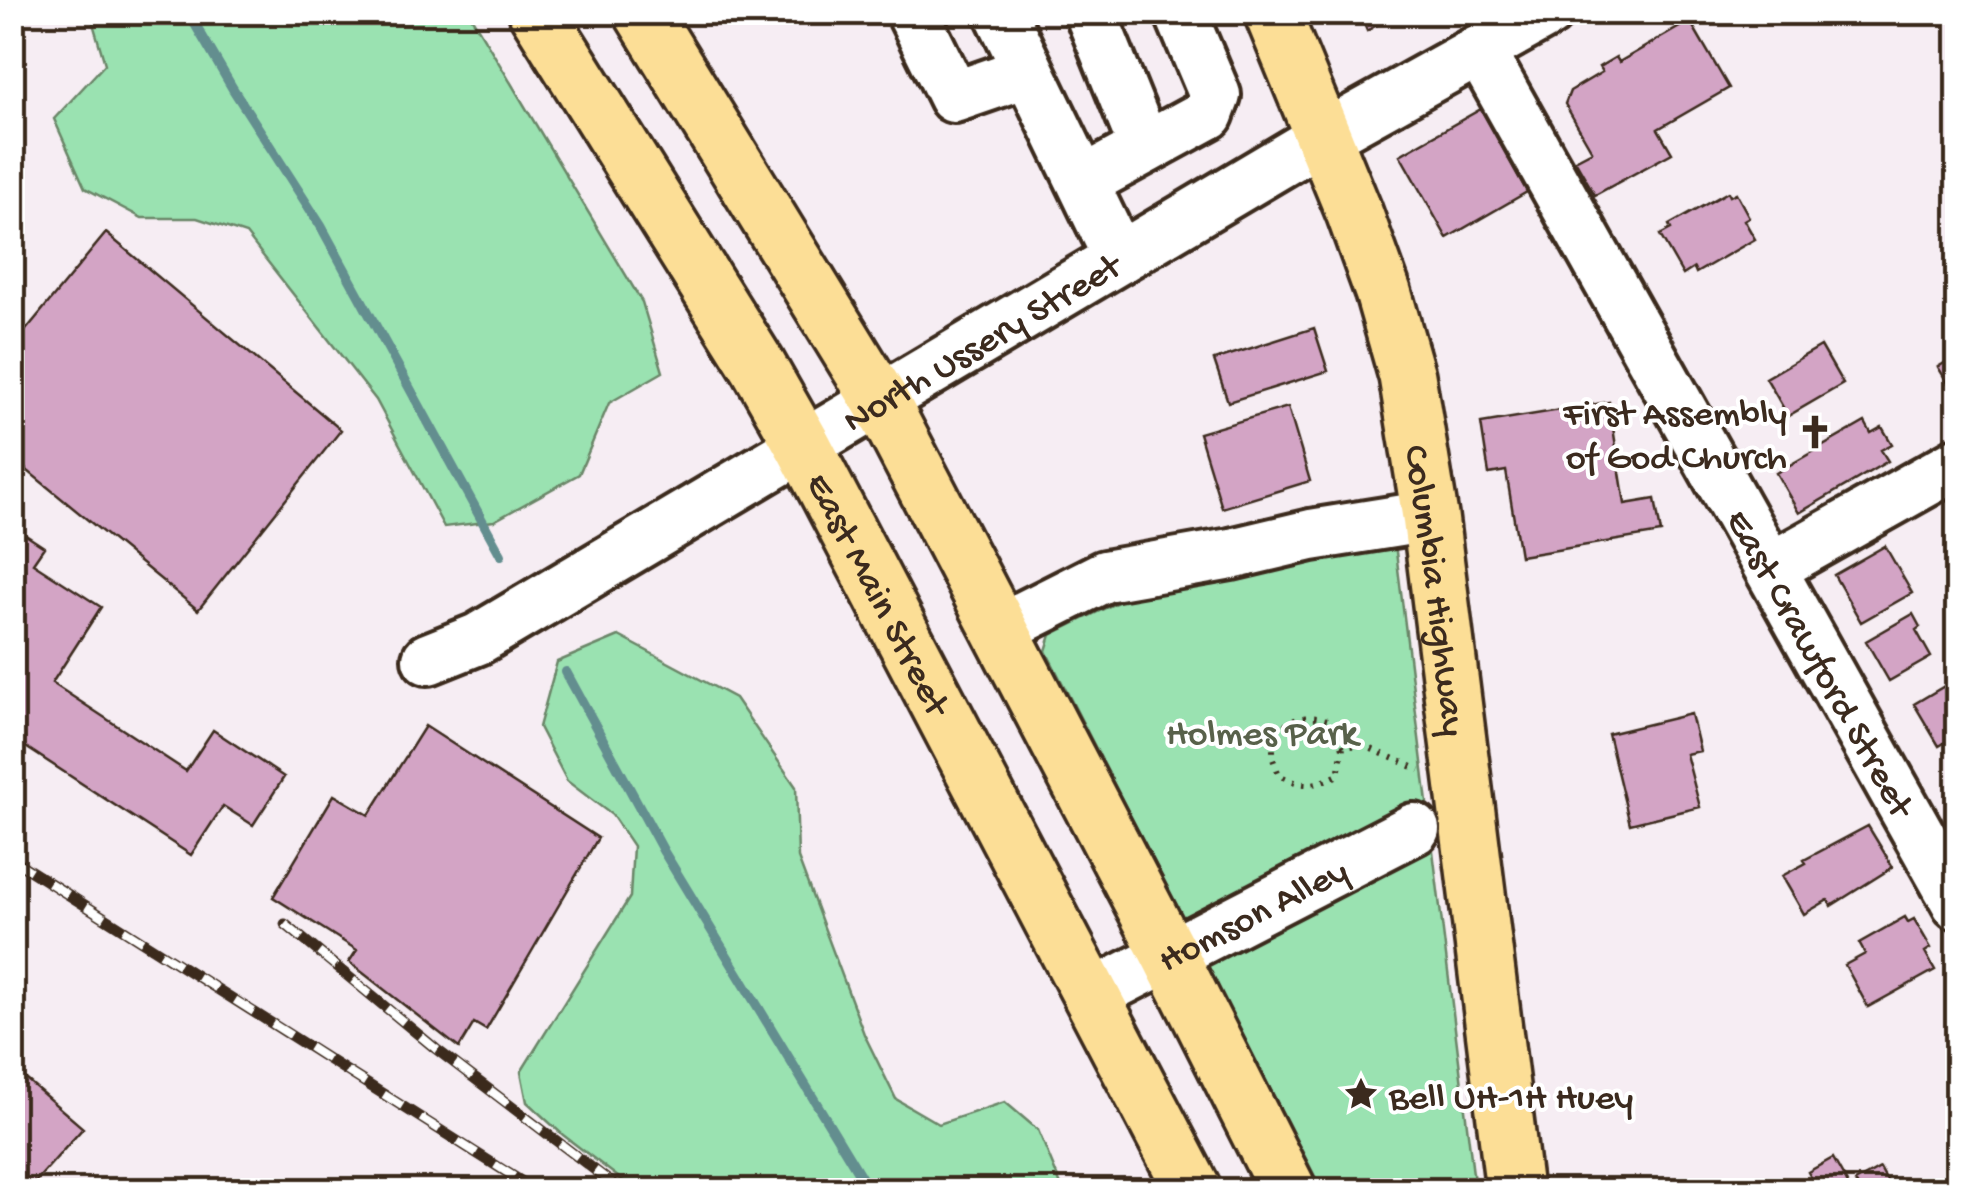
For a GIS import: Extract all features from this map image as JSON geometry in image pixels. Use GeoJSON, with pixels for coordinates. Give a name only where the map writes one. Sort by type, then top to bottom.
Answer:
{"type":"FeatureCollection","features":[{"type":"Feature","properties":{"kind":"main road","name":"East Main Street"},"geometry":{"type":"LineString","coordinates":[[537,12],[758,366],[804,447],[1194,1190]]}},
{"type":"Feature","properties":{"kind":"main road"},"geometry":{"type":"LineString","coordinates":[[642,12],[880,400],[1288,1190]]}},
{"type":"Feature","properties":{"kind":"main road","name":"Columbia Highway"},"geometry":{"type":"LineString","coordinates":[[1272,12],[1383,292],[1407,376],[1430,516],[1514,1190]]}},
{"type":"Feature","properties":{"kind":"street"},"geometry":{"type":"LineString","coordinates":[[912,12],[954,98],[1026,72]]}},
{"type":"Feature","properties":{"kind":"street"},"geometry":{"type":"LineString","coordinates":[[1000,12],[1119,258]]}},
{"type":"Feature","properties":{"kind":"street"},"geometry":{"type":"LineString","coordinates":[[1090,12],[1145,148]]}},
{"type":"Feature","properties":{"kind":"street"},"geometry":{"type":"LineString","coordinates":[[1083,182],[1208,114],[1215,95],[1180,12]]}},
{"type":"Feature","properties":{"kind":"street","name":"North Ussery Street"},"geometry":{"type":"LineString","coordinates":[[428,659],[478,639],[1323,137],[1548,12]]}},
{"type":"Feature","properties":{"kind":"street","name":"East Crawford Street"},"geometry":{"type":"LineString","coordinates":[[1480,51],[1958,904]]}},
{"type":"Feature","properties":{"kind":"street"},"geometry":{"type":"LineString","coordinates":[[1192,122],[1228,193]]}},
{"type":"Feature","properties":{"kind":"street"},"geometry":{"type":"LineString","coordinates":[[1771,568],[1958,463]]}},
{"type":"Feature","properties":{"kind":"street"},"geometry":{"type":"LineString","coordinates":[[1000,628],[1105,576],[1430,516]]}},
{"type":"Feature","properties":{"kind":"street","name":"Homson Alley"},"geometry":{"type":"LineString","coordinates":[[1090,996],[1414,829]]}},
{"type":"Feature","properties":{"kind":"path"},"geometry":{"type":"LineString","coordinates":[[1306,715],[1328,720],[1343,747],[1338,775],[1321,784],[1300,786],[1278,775],[1273,735],[1286,722],[1306,715]]}},
{"type":"Feature","properties":{"kind":"path"},"geometry":{"type":"LineString","coordinates":[[1343,747],[1362,745],[1422,772],[1412,788],[1398,794],[1414,829]]}},
{"type":"Feature","properties":{"kind":"green space"},"geometry":{"type":"Polygon","coordinates":[[[90,13],[469,13],[642,302],[663,372],[609,403],[579,474],[494,521],[444,527],[376,400],[246,234],[197,218],[142,218],[85,188],[54,119],[105,64],[90,13]]]}},
{"type":"Feature","properties":{"kind":"green space","name":"Holmes Park"},"geometry":{"type":"Polygon","coordinates":[[[1395,544],[1475,1190],[1322,1190],[1046,651],[1051,635],[1120,601],[1395,544]]]}},
{"type":"Feature","properties":{"kind":"green space"},"geometry":{"type":"Polygon","coordinates":[[[619,636],[735,698],[796,787],[798,858],[864,1034],[896,1099],[939,1124],[1005,1102],[1038,1130],[1063,1190],[635,1190],[527,1102],[521,1072],[630,897],[633,846],[612,815],[567,781],[539,727],[557,662],[619,636]]]}},
{"type":"Feature","properties":{"kind":"building"},"geometry":{"type":"Polygon","coordinates":[[[1359,12],[1398,12],[1367,31],[1359,12]]]}},
{"type":"Feature","properties":{"kind":"building"},"geometry":{"type":"Polygon","coordinates":[[[1690,21],[1729,88],[1658,129],[1672,153],[1595,195],[1575,160],[1592,151],[1565,104],[1570,91],[1602,72],[1599,67],[1616,57],[1619,62],[1690,21]]]}},
{"type":"Feature","properties":{"kind":"building"},"geometry":{"type":"Polygon","coordinates":[[[1481,109],[1527,192],[1447,238],[1400,155],[1481,109]]]}},
{"type":"Feature","properties":{"kind":"building"},"geometry":{"type":"Polygon","coordinates":[[[1728,192],[1730,196],[1736,193],[1755,239],[1696,273],[1694,268],[1683,275],[1660,235],[1671,229],[1669,225],[1728,192]]]}},
{"type":"Feature","properties":{"kind":"building"},"geometry":{"type":"Polygon","coordinates":[[[106,233],[341,430],[198,610],[12,458],[12,347],[106,233]]]}},
{"type":"Feature","properties":{"kind":"building"},"geometry":{"type":"Polygon","coordinates":[[[1314,328],[1328,371],[1228,402],[1214,360],[1314,328]]]}},
{"type":"Feature","properties":{"kind":"building"},"geometry":{"type":"Polygon","coordinates":[[[1821,346],[1843,384],[1788,416],[1766,378],[1821,346]]]}},
{"type":"Feature","properties":{"kind":"building"},"geometry":{"type":"Polygon","coordinates":[[[1958,355],[1958,400],[1938,367],[1958,355]]]}},
{"type":"Feature","properties":{"kind":"building"},"geometry":{"type":"Polygon","coordinates":[[[1609,402],[1625,504],[1655,499],[1661,533],[1520,556],[1506,471],[1489,474],[1481,423],[1609,402]]]}},
{"type":"Feature","properties":{"kind":"building"},"geometry":{"type":"Polygon","coordinates":[[[1288,407],[1310,481],[1222,508],[1199,433],[1288,407]]]}},
{"type":"Feature","properties":{"kind":"building"},"geometry":{"type":"Polygon","coordinates":[[[1865,422],[1871,433],[1882,427],[1892,444],[1881,450],[1888,461],[1799,513],[1776,473],[1865,422]]]}},
{"type":"Feature","properties":{"kind":"building"},"geometry":{"type":"Polygon","coordinates":[[[12,526],[44,547],[33,563],[101,607],[52,683],[186,771],[213,730],[284,777],[253,825],[223,806],[191,855],[12,738],[12,526]]]}},
{"type":"Feature","properties":{"kind":"building"},"geometry":{"type":"Polygon","coordinates":[[[1885,546],[1912,593],[1861,622],[1834,575],[1885,546]]]}},
{"type":"Feature","properties":{"kind":"building"},"geometry":{"type":"Polygon","coordinates":[[[1913,614],[1920,627],[1916,630],[1931,657],[1889,681],[1866,641],[1913,614]]]}},
{"type":"Feature","properties":{"kind":"building"},"geometry":{"type":"Polygon","coordinates":[[[1958,678],[1958,735],[1939,746],[1914,704],[1958,678]]]}},
{"type":"Feature","properties":{"kind":"building"},"geometry":{"type":"Polygon","coordinates":[[[1691,714],[1700,751],[1686,754],[1700,807],[1630,824],[1608,734],[1691,714]]]}},
{"type":"Feature","properties":{"kind":"building"},"geometry":{"type":"Polygon","coordinates":[[[425,726],[598,838],[486,1030],[474,1023],[459,1048],[349,962],[357,950],[273,897],[334,795],[369,815],[425,726]]]}},
{"type":"Feature","properties":{"kind":"building"},"geometry":{"type":"Polygon","coordinates":[[[1868,826],[1893,867],[1831,906],[1828,900],[1804,914],[1782,876],[1868,826]]]}},
{"type":"Feature","properties":{"kind":"building"},"geometry":{"type":"Polygon","coordinates":[[[1905,917],[1908,922],[1914,919],[1931,948],[1925,952],[1935,970],[1868,1007],[1845,965],[1865,954],[1859,943],[1905,917]]]}},
{"type":"Feature","properties":{"kind":"building"},"geometry":{"type":"Polygon","coordinates":[[[12,1067],[83,1128],[28,1190],[12,1190],[12,1067]]]}},
{"type":"Feature","properties":{"kind":"building"},"geometry":{"type":"Polygon","coordinates":[[[1833,1158],[1851,1190],[1818,1190],[1808,1172],[1833,1158]]]}},
{"type":"Feature","properties":{"kind":"building"},"geometry":{"type":"Polygon","coordinates":[[[1880,1168],[1892,1190],[1851,1190],[1858,1187],[1855,1182],[1880,1168]]]}},
{"type":"Feature","properties":{"kind":"waterway"},"geometry":{"type":"LineString","coordinates":[[188,12],[321,226],[501,555]]}},
{"type":"Feature","properties":{"kind":"waterway"},"geometry":{"type":"LineString","coordinates":[[566,672],[664,852],[869,1190]]}},
{"type":"Feature","properties":{"kind":"railway"},"geometry":{"type":"LineString","coordinates":[[12,859],[535,1190]]}},
{"type":"Feature","properties":{"kind":"railway"},"geometry":{"type":"LineString","coordinates":[[285,924],[436,1049],[621,1190]]}},
{"type":"Feature","properties":{"kind":"place","name":"First Assembly of God Church"},"geometry":{"type":"Point","coordinates":[1815,432]}},
{"type":"Feature","properties":{"kind":"place","name":"Bell UH-1H Huey"},"geometry":{"type":"Point","coordinates":[1361,1094]}}]}
